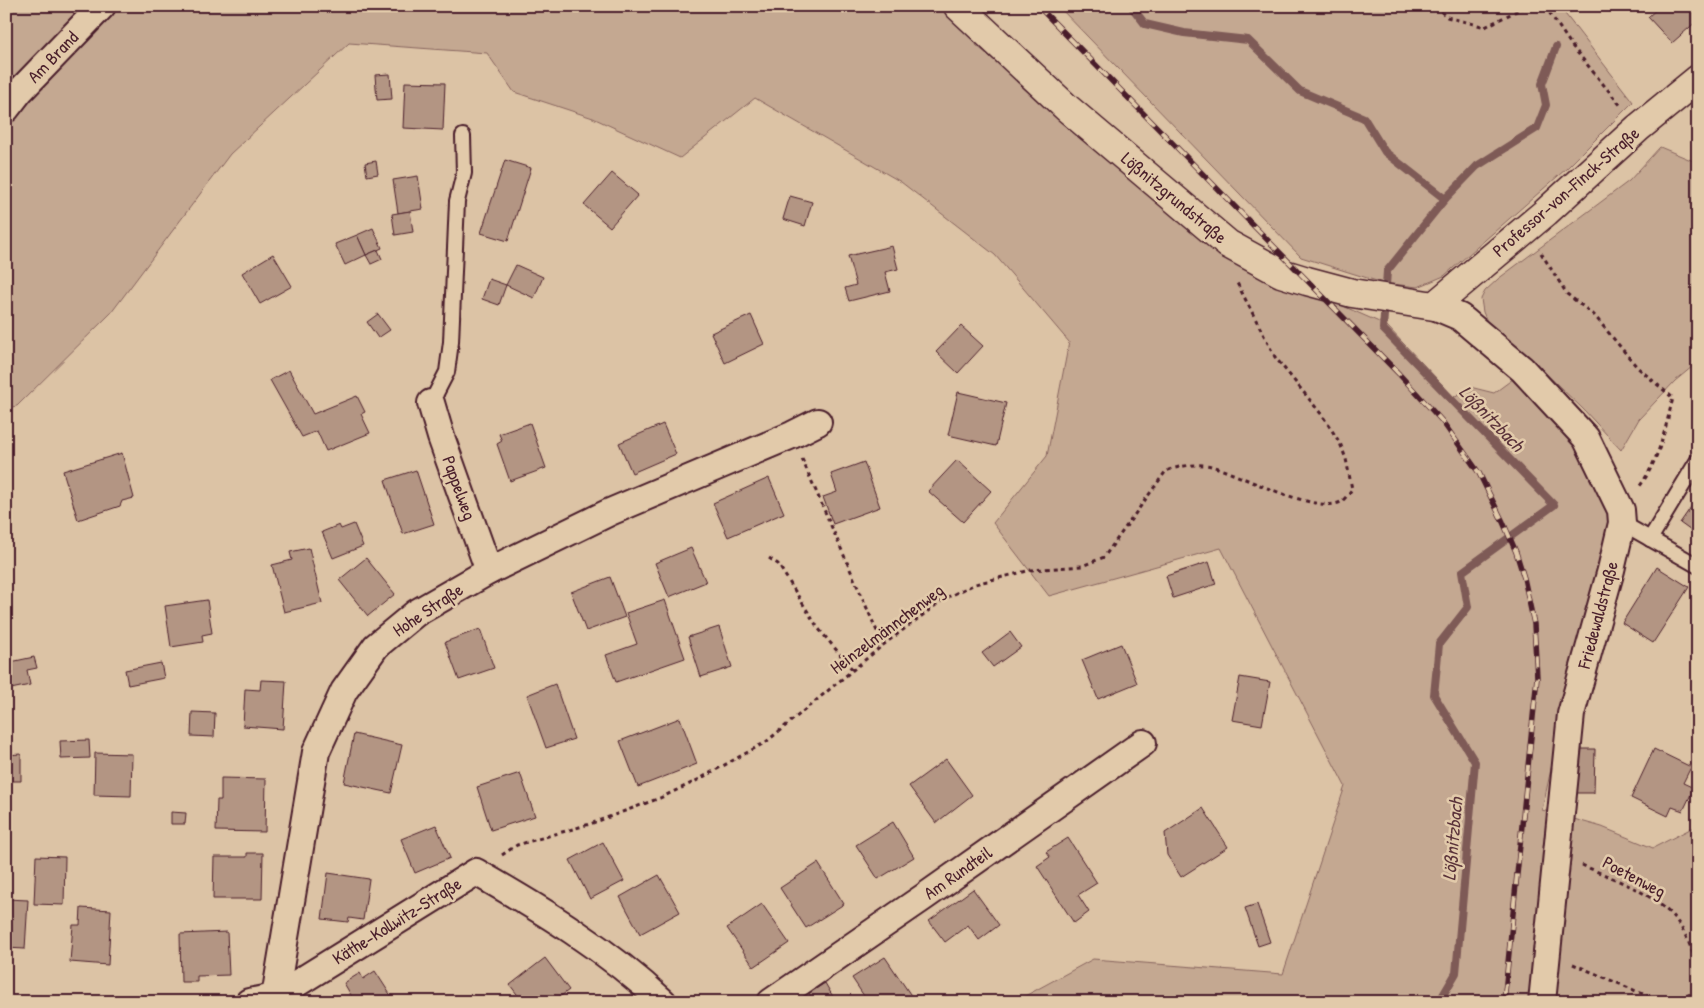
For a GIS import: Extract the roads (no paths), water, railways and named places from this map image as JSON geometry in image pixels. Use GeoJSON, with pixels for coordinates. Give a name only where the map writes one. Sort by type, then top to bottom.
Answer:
{"type":"FeatureCollection","features":[{"type":"Feature","properties":{"kind":"street","name":"Am Brand"},"geometry":{"type":"LineString","coordinates":[[6,109],[20,91],[102,6]]}},
{"type":"Feature","properties":{"kind":"street","name":"Lößnitzgrundstraße"},"geometry":{"type":"LineString","coordinates":[[958,6],[1067,108],[1228,244],[1281,272],[1352,294],[1434,306]]}},
{"type":"Feature","properties":{"kind":"street","name":"Professor-von-Finck-Straße"},"geometry":{"type":"LineString","coordinates":[[1434,306],[1525,229],[1638,128],[1698,79]]}},
{"type":"Feature","properties":{"kind":"street"},"geometry":{"type":"LineString","coordinates":[[1434,306],[1460,316],[1522,369],[1574,424],[1586,438],[1622,517]]}},
{"type":"Feature","properties":{"kind":"street","name":"Pappelweg"},"geometry":{"type":"LineString","coordinates":[[431,403],[441,438],[489,571]]}},
{"type":"Feature","properties":{"kind":"street","name":"Hohe Straße"},"geometry":{"type":"LineString","coordinates":[[275,996],[316,752],[344,691],[376,646],[416,613],[489,571],[610,512],[792,435],[818,422]]}},
{"type":"Feature","properties":{"kind":"street","name":"Friedewaldstraße"},"geometry":{"type":"LineString","coordinates":[[1542,1002],[1555,855],[1571,714],[1611,570],[1622,517]]}},
{"type":"Feature","properties":{"kind":"street","name":"Am Rundteil"},"geometry":{"type":"LineString","coordinates":[[771,1002],[1143,743]]}},
{"type":"Feature","properties":{"kind":"street","name":"Käthe-Kollwitz-Straße"},"geometry":{"type":"LineString","coordinates":[[249,1002],[275,996],[476,872],[552,917],[610,958],[663,1002]]}},
{"type":"Feature","properties":{"kind":"lane"},"geometry":{"type":"LineString","coordinates":[[431,403],[447,372],[451,342],[457,201],[464,174],[463,136]]}},
{"type":"Feature","properties":{"kind":"lane"},"geometry":{"type":"LineString","coordinates":[[1650,539],[1698,460]]}},
{"type":"Feature","properties":{"kind":"lane"},"geometry":{"type":"LineString","coordinates":[[1622,517],[1650,539],[1698,566]]}},
{"type":"Feature","properties":{"kind":"waterway","name":"Lößnitzbach"},"geometry":{"type":"LineString","coordinates":[[1131,6],[1145,24],[1184,33],[1248,40],[1300,91],[1364,118],[1385,152],[1445,199],[1387,271],[1383,329],[1554,505],[1462,572],[1468,607],[1439,644],[1434,695],[1475,762],[1456,973],[1439,1002]]}},
{"type":"Feature","properties":{"kind":"waterway"},"geometry":{"type":"LineString","coordinates":[[1445,199],[1477,166],[1537,128],[1546,105],[1542,84],[1556,47]]}},
{"type":"Feature","properties":{"kind":"railway"},"geometry":{"type":"LineString","coordinates":[[1038,6],[1399,374],[1442,421],[1479,473],[1503,522],[1516,552],[1524,578],[1534,624],[1537,678],[1504,1002]]}}]}
